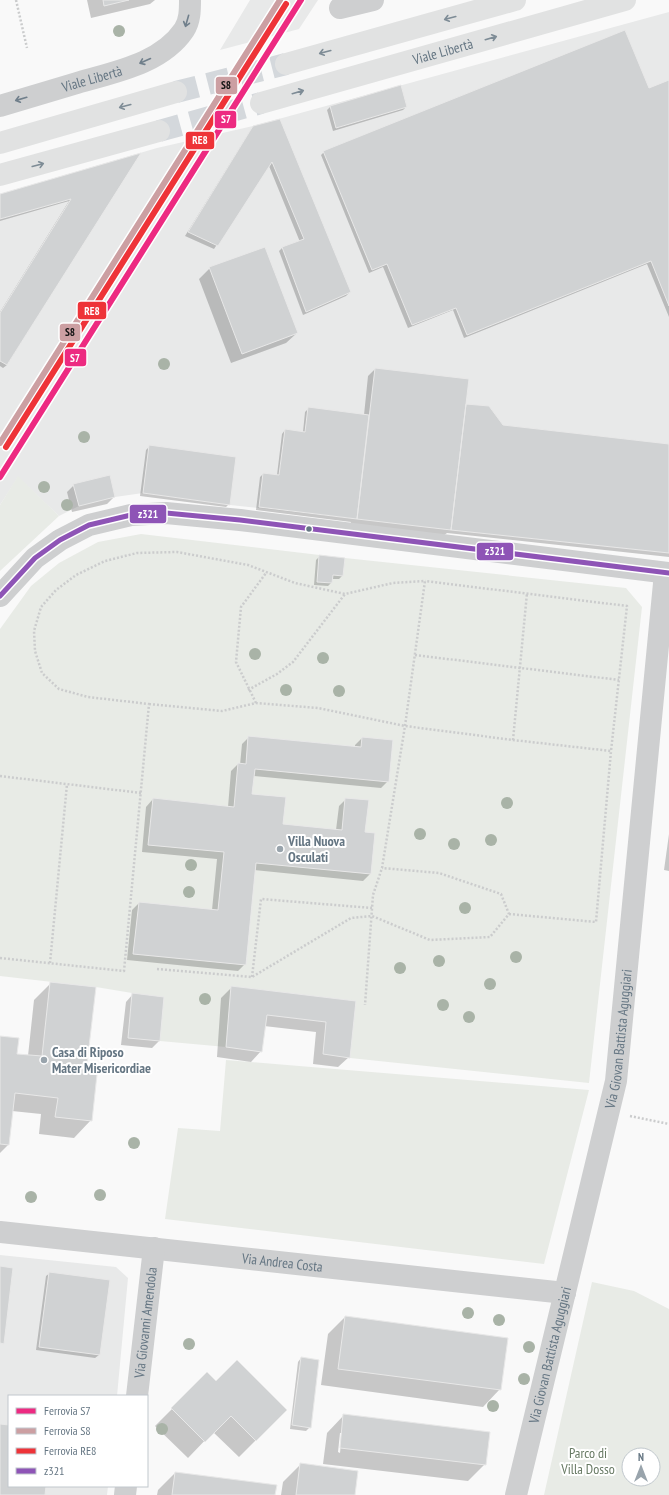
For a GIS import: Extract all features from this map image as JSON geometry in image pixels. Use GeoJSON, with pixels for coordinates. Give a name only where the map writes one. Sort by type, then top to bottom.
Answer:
{"type":"FeatureCollection","features":[{"type":"Feature","properties":{"kind":"main road"},"geometry":{"type":"LineString","coordinates":[[286,64],[515,0]]}},
{"type":"Feature","properties":{"kind":"main road","name":"Viale Libertà"},"geometry":{"type":"LineString","coordinates":[[261,103],[625,0]]}},
{"type":"Feature","properties":{"kind":"main road"},"geometry":{"type":"LineString","coordinates":[[0,143],[176,92]]}},
{"type":"Feature","properties":{"kind":"main road"},"geometry":{"type":"LineString","coordinates":[[0,175],[159,131]]}},
{"type":"Feature","properties":{"kind":"street","name":"Viale Libertà"},"geometry":{"type":"LineString","coordinates":[[0,106],[148,60],[164,50],[177,39],[185,28],[189,14],[190,0]]}},
{"type":"Feature","properties":{"kind":"street"},"geometry":{"type":"LineString","coordinates":[[340,8],[373,0]]}},
{"type":"Feature","properties":{"kind":"street"},"geometry":{"type":"LineString","coordinates":[[0,596],[35,558],[60,540],[89,525],[130,515],[166,513],[240,520],[667,573]]}},
{"type":"Feature","properties":{"kind":"street","name":"Via Giovan Battista Aguggiari"},"geometry":{"type":"LineString","coordinates":[[516,1495],[616,1081],[667,573]]}},
{"type":"Feature","properties":{"kind":"street","name":"Via Andrea Costa"},"geometry":{"type":"LineString","coordinates":[[0,1232],[565,1293]]}},
{"type":"Feature","properties":{"kind":"street","name":"Via Giovanni Amendola"},"geometry":{"type":"LineString","coordinates":[[137,1395],[154,1248]]}},
{"type":"Feature","properties":{"kind":"path"},"geometry":{"type":"LineString","coordinates":[[16,0],[27,48]]}},
{"type":"Feature","properties":{"kind":"path"},"geometry":{"type":"LineString","coordinates":[[509,914],[596,922],[611,751],[627,606],[425,581],[393,583],[346,594],[295,583],[248,566],[177,552],[137,553],[105,561],[76,575],[56,590],[41,607],[34,631],[35,651],[42,673],[59,689],[88,697],[222,711],[256,703],[318,708],[405,726],[611,751]]}},
{"type":"Feature","properties":{"kind":"path"},"geometry":{"type":"LineString","coordinates":[[256,703],[248,690],[236,662],[241,607],[266,572]]}},
{"type":"Feature","properties":{"kind":"path"},"geometry":{"type":"LineString","coordinates":[[365,1005],[373,894],[382,868],[405,726],[425,581]]}},
{"type":"Feature","properties":{"kind":"path"},"geometry":{"type":"LineString","coordinates":[[513,740],[527,593]]}},
{"type":"Feature","properties":{"kind":"path"},"geometry":{"type":"LineString","coordinates":[[248,690],[277,674],[293,662],[346,594]]}},
{"type":"Feature","properties":{"kind":"path"},"geometry":{"type":"LineString","coordinates":[[415,655],[619,680]]}},
{"type":"Feature","properties":{"kind":"path"},"geometry":{"type":"LineString","coordinates":[[0,958],[124,970],[149,704]]}},
{"type":"Feature","properties":{"kind":"path"},"geometry":{"type":"LineString","coordinates":[[0,776],[141,793]]}},
{"type":"Feature","properties":{"kind":"path"},"geometry":{"type":"LineString","coordinates":[[50,963],[67,784]]}},
{"type":"Feature","properties":{"kind":"path"},"geometry":{"type":"LineString","coordinates":[[382,868],[439,873],[501,894],[509,914]]}},
{"type":"Feature","properties":{"kind":"path"},"geometry":{"type":"LineString","coordinates":[[252,978],[261,899],[372,908]]}},
{"type":"Feature","properties":{"kind":"path"},"geometry":{"type":"LineString","coordinates":[[157,969],[252,978],[351,918],[372,916],[430,940],[490,937],[509,914]]}},
{"type":"Feature","properties":{"kind":"path"},"geometry":{"type":"LineString","coordinates":[[609,1111],[669,1124]]}},
{"type":"Feature","properties":{"kind":"shaded area"},"geometry":{"type":"Polygon","coordinates":[[[250,0],[318,0],[299,29],[220,50],[250,0]]]}},
{"type":"Feature","properties":{"kind":"shaded area"},"geometry":{"type":"Polygon","coordinates":[[[669,12],[669,553],[230,505],[143,493],[115,497],[79,506],[59,516],[18,477],[0,505],[0,194],[157,148],[253,126],[669,12]]]}},
{"type":"Feature","properties":{"kind":"shaded area"},"geometry":{"type":"Polygon","coordinates":[[[0,1255],[116,1267],[128,1278],[117,1395],[8,1395],[8,1487],[108,1487],[107,1495],[0,1495],[0,1255]]]}},
{"type":"Feature","properties":{"kind":"green space"},"geometry":{"type":"Polygon","coordinates":[[[18,476],[59,516],[0,571],[0,505],[18,476]]]}},
{"type":"Feature","properties":{"kind":"green space"},"geometry":{"type":"Polygon","coordinates":[[[141,534],[345,558],[626,588],[642,607],[589,1083],[350,1058],[356,1001],[231,987],[226,1047],[160,1041],[164,997],[96,987],[0,976],[0,629],[31,586],[59,563],[98,542],[141,534]],[[248,736],[246,764],[238,764],[234,807],[153,799],[148,845],[224,852],[218,910],[139,902],[133,954],[246,965],[256,863],[371,874],[375,833],[365,832],[369,800],[346,798],[342,830],[283,824],[286,797],[252,794],[255,769],[389,782],[393,740],[362,737],[361,747],[248,736]]]}},
{"type":"Feature","properties":{"kind":"green space"},"geometry":{"type":"Polygon","coordinates":[[[226,1060],[589,1090],[544,1264],[165,1219],[178,1128],[220,1131],[226,1060]]]}},
{"type":"Feature","properties":{"kind":"green space","name":"Parco di Villa Dosso"},"geometry":{"type":"Polygon","coordinates":[[[592,1282],[634,1291],[669,1309],[669,1495],[544,1495],[592,1282]]]}},
{"type":"Feature","properties":{"kind":"building"},"geometry":{"type":"Polygon","coordinates":[[[103,0],[129,0],[104,6],[103,0]]]}},
{"type":"Feature","properties":{"kind":"building"},"geometry":{"type":"Polygon","coordinates":[[[625,30],[649,88],[669,80],[669,306],[651,261],[467,335],[456,308],[412,325],[387,264],[372,270],[323,151],[625,30]]]}},
{"type":"Feature","properties":{"kind":"building"},"geometry":{"type":"Polygon","coordinates":[[[401,85],[407,107],[336,128],[330,106],[401,85]]]}},
{"type":"Feature","properties":{"kind":"building"},"geometry":{"type":"Polygon","coordinates":[[[280,119],[351,292],[306,312],[282,247],[304,239],[272,162],[218,246],[188,232],[253,126],[280,119]]]}},
{"type":"Feature","properties":{"kind":"building"},"geometry":{"type":"Polygon","coordinates":[[[141,153],[7,365],[0,361],[0,313],[71,199],[0,219],[0,194],[141,153]]]}},
{"type":"Feature","properties":{"kind":"building"},"geometry":{"type":"Polygon","coordinates":[[[265,247],[298,333],[242,354],[209,267],[265,247]]]}},
{"type":"Feature","properties":{"kind":"building"},"geometry":{"type":"Polygon","coordinates":[[[375,368],[469,379],[451,530],[357,519],[375,368]]]}},
{"type":"Feature","properties":{"kind":"building"},"geometry":{"type":"Polygon","coordinates":[[[466,404],[489,406],[503,425],[669,444],[669,553],[451,530],[466,404]]]}},
{"type":"Feature","properties":{"kind":"building"},"geometry":{"type":"Polygon","coordinates":[[[308,407],[369,415],[357,519],[259,507],[263,473],[279,475],[285,429],[305,432],[308,407]]]}},
{"type":"Feature","properties":{"kind":"building"},"geometry":{"type":"Polygon","coordinates":[[[149,445],[236,457],[230,505],[143,493],[149,445]]]}},
{"type":"Feature","properties":{"kind":"building"},"geometry":{"type":"Polygon","coordinates":[[[110,475],[115,497],[79,506],[73,484],[110,475]]]}},
{"type":"Feature","properties":{"kind":"building"},"geometry":{"type":"Polygon","coordinates":[[[319,555],[345,558],[343,576],[333,575],[332,583],[317,582],[319,555]]]}},
{"type":"Feature","properties":{"kind":"building","name":"Villa Nuova Osculati"},"geometry":{"type":"Polygon","coordinates":[[[248,736],[361,747],[362,737],[393,740],[389,782],[255,769],[252,794],[286,797],[283,824],[342,830],[345,798],[369,800],[365,832],[375,833],[371,874],[256,863],[246,965],[133,954],[139,902],[218,910],[224,852],[148,845],[153,798],[234,807],[238,763],[246,764],[248,736]]]}},
{"type":"Feature","properties":{"kind":"building","name":"Casa di Riposo Mater Misericordiae"},"geometry":{"type":"Polygon","coordinates":[[[50,982],[96,987],[87,1064],[98,1065],[92,1121],[55,1117],[58,1098],[15,1093],[9,1145],[0,1144],[0,1036],[19,1038],[17,1054],[42,1056],[50,982]]]}},
{"type":"Feature","properties":{"kind":"building"},"geometry":{"type":"Polygon","coordinates":[[[231,986],[356,1001],[350,1058],[323,1054],[326,1022],[267,1015],[262,1052],[226,1047],[231,986]]]}},
{"type":"Feature","properties":{"kind":"building"},"geometry":{"type":"Polygon","coordinates":[[[132,993],[164,997],[160,1041],[128,1038],[132,993]]]}},
{"type":"Feature","properties":{"kind":"building"},"geometry":{"type":"Polygon","coordinates":[[[0,1266],[13,1268],[4,1344],[0,1343],[0,1266]]]}},
{"type":"Feature","properties":{"kind":"building"},"geometry":{"type":"Polygon","coordinates":[[[49,1272],[110,1280],[100,1355],[39,1347],[49,1272]]]}},
{"type":"Feature","properties":{"kind":"building"},"geometry":{"type":"Polygon","coordinates":[[[345,1316],[508,1338],[501,1390],[338,1369],[345,1316]]]}},
{"type":"Feature","properties":{"kind":"building"},"geometry":{"type":"Polygon","coordinates":[[[301,1357],[319,1360],[311,1428],[292,1425],[301,1357]]]}},
{"type":"Feature","properties":{"kind":"building"},"geometry":{"type":"Polygon","coordinates":[[[237,1360],[287,1410],[256,1441],[231,1416],[205,1442],[171,1408],[207,1372],[216,1381],[237,1360]]]}},
{"type":"Feature","properties":{"kind":"building"},"geometry":{"type":"Polygon","coordinates":[[[343,1414],[490,1432],[486,1465],[340,1448],[343,1414]]]}},
{"type":"Feature","properties":{"kind":"building"},"geometry":{"type":"Polygon","coordinates":[[[0,1424],[8,1425],[8,1487],[46,1487],[45,1495],[0,1495],[0,1424]]]}},
{"type":"Feature","properties":{"kind":"building"},"geometry":{"type":"Polygon","coordinates":[[[300,1463],[358,1471],[355,1495],[296,1495],[300,1463]]]}},
{"type":"Feature","properties":{"kind":"building"},"geometry":{"type":"Polygon","coordinates":[[[175,1472],[277,1485],[275,1495],[172,1495],[175,1472]]]}},
{"type":"Feature","properties":{"kind":"tunnel"},"geometry":{"type":"LineString","coordinates":[[176,92],[286,64]]}},
{"type":"Feature","properties":{"kind":"tunnel"},"geometry":{"type":"LineString","coordinates":[[159,131],[261,103]]}},
{"type":"Feature","properties":{"kind":"rail line","name":"S8"},"geometry":{"type":"LineString","coordinates":[[0,443],[280,0]]}},
{"type":"Feature","properties":{"kind":"rail line","name":"S7"},"geometry":{"type":"LineString","coordinates":[[0,477],[301,0]]}},
{"type":"Feature","properties":{"kind":"rail line","name":"RE8"},"geometry":{"type":"LineString","coordinates":[[6,447],[286,4]]}},
{"type":"Feature","properties":{"kind":"transit line","name":"z321"},"geometry":{"type":"LineString","coordinates":[[0,596],[35,558],[60,540],[89,525],[131,515],[166,513],[240,520],[669,573]]}},
{"type":"Feature","properties":{"kind":"place","name":"Villa Nuova Osculati"},"geometry":{"type":"Point","coordinates":[280,849]}},
{"type":"Feature","properties":{"kind":"place","name":"Casa di Riposo Mater Misericordiae"},"geometry":{"type":"Point","coordinates":[44,1060]}}]}
